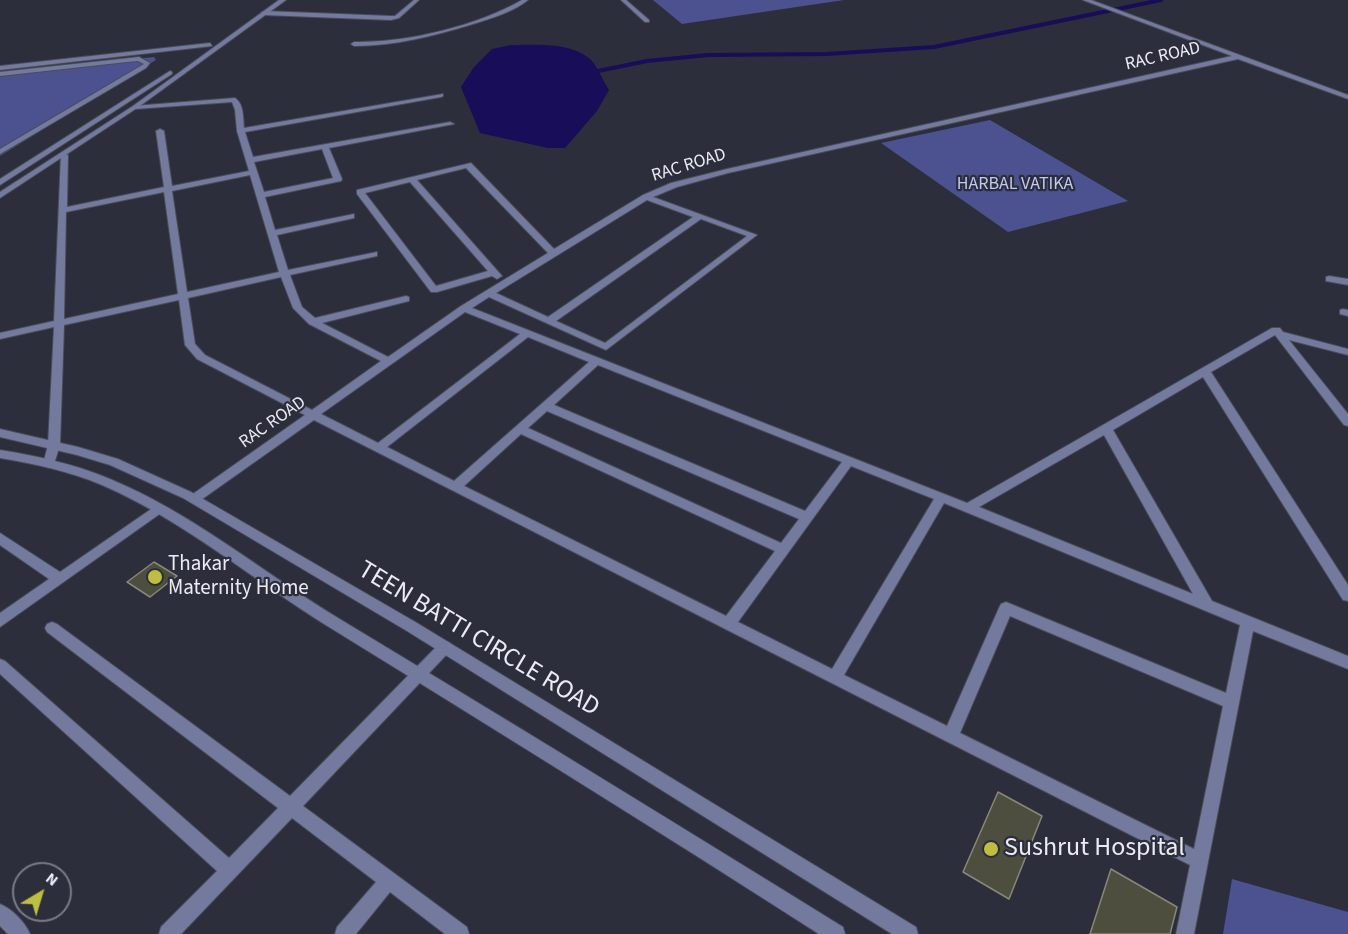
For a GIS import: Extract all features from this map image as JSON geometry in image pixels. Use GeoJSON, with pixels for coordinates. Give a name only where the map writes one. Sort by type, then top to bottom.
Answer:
{"type":"FeatureCollection","features":[{"type":"Feature","properties":{"kind":"street"},"geometry":{"type":"LineString","coordinates":[[0,183],[210,45],[273,0]]}},
{"type":"Feature","properties":{"kind":"street"},"geometry":{"type":"LineString","coordinates":[[0,196],[135,106],[283,0]]}},
{"type":"Feature","properties":{"kind":"street"},"geometry":{"type":"LineString","coordinates":[[1086,0],[1348,97]]}},
{"type":"Feature","properties":{"kind":"street"},"geometry":{"type":"LineString","coordinates":[[0,68],[210,45]]}},
{"type":"Feature","properties":{"kind":"street","name":"RAC ROAD"},"geometry":{"type":"LineString","coordinates":[[194,499],[464,308],[646,197],[674,185],[726,171],[1237,57]]}},
{"type":"Feature","properties":{"kind":"street"},"geometry":{"type":"LineString","coordinates":[[241,131],[441,95]]}},
{"type":"Feature","properties":{"kind":"street"},"geometry":{"type":"LineString","coordinates":[[135,106],[232,99],[239,110],[241,131],[284,273],[298,308],[313,322],[389,361]]}},
{"type":"Feature","properties":{"kind":"street"},"geometry":{"type":"LineString","coordinates":[[250,160],[450,124]]}},
{"type":"Feature","properties":{"kind":"street"},"geometry":{"type":"LineString","coordinates":[[160,131],[190,345],[201,357],[1200,861]]}},
{"type":"Feature","properties":{"kind":"street"},"geometry":{"type":"LineString","coordinates":[[261,195],[338,179],[324,146]]}},
{"type":"Feature","properties":{"kind":"street"},"geometry":{"type":"LineString","coordinates":[[50,464],[54,445],[64,155]]}},
{"type":"Feature","properties":{"kind":"street"},"geometry":{"type":"LineString","coordinates":[[495,272],[434,290],[360,192],[468,165],[553,254]]}},
{"type":"Feature","properties":{"kind":"street"},"geometry":{"type":"LineString","coordinates":[[62,210],[254,172]]}},
{"type":"Feature","properties":{"kind":"street"},"geometry":{"type":"LineString","coordinates":[[412,179],[495,272],[503,284]]}},
{"type":"Feature","properties":{"kind":"street"},"geometry":{"type":"LineString","coordinates":[[488,293],[606,347],[753,236],[646,197]]}},
{"type":"Feature","properties":{"kind":"street"},"geometry":{"type":"LineString","coordinates":[[272,233],[351,216]]}},
{"type":"Feature","properties":{"kind":"street"},"geometry":{"type":"LineString","coordinates":[[549,321],[700,216]]}},
{"type":"Feature","properties":{"kind":"street"},"geometry":{"type":"LineString","coordinates":[[0,336],[374,254]]}},
{"type":"Feature","properties":{"kind":"street"},"geometry":{"type":"LineString","coordinates":[[1329,279],[1348,282]]}},
{"type":"Feature","properties":{"kind":"street"},"geometry":{"type":"LineString","coordinates":[[313,322],[406,299]]}},
{"type":"Feature","properties":{"kind":"street"},"geometry":{"type":"LineString","coordinates":[[464,308],[968,508],[1348,663]]}},
{"type":"Feature","properties":{"kind":"street"},"geometry":{"type":"LineString","coordinates":[[968,508],[1276,330],[1348,422]]}},
{"type":"Feature","properties":{"kind":"street"},"geometry":{"type":"LineString","coordinates":[[379,448],[527,333]]}},
{"type":"Feature","properties":{"kind":"street"},"geometry":{"type":"LineString","coordinates":[[1279,334],[1348,352]]}},
{"type":"Feature","properties":{"kind":"street"},"geometry":{"type":"LineString","coordinates":[[455,487],[596,361]]}},
{"type":"Feature","properties":{"kind":"street"},"geometry":{"type":"LineString","coordinates":[[1204,370],[1348,596]]}},
{"type":"Feature","properties":{"kind":"street"},"geometry":{"type":"LineString","coordinates":[[546,406],[807,517]]}},
{"type":"Feature","properties":{"kind":"street"},"geometry":{"type":"LineString","coordinates":[[1106,428],[1207,606]]}},
{"type":"Feature","properties":{"kind":"street"},"geometry":{"type":"LineString","coordinates":[[520,429],[783,549]]}},
{"type":"Feature","properties":{"kind":"street","name":"TEEN BATTI CIRCLE ROAD"},"geometry":{"type":"LineString","coordinates":[[0,433],[114,462],[194,499],[446,647],[909,934]]}},
{"type":"Feature","properties":{"kind":"street"},"geometry":{"type":"LineString","coordinates":[[0,453],[50,464],[120,489],[157,510],[319,614],[586,776],[836,934]]}},
{"type":"Feature","properties":{"kind":"street"},"geometry":{"type":"LineString","coordinates":[[728,624],[849,461]]}},
{"type":"Feature","properties":{"kind":"street"},"geometry":{"type":"LineString","coordinates":[[835,677],[941,498]]}},
{"type":"Feature","properties":{"kind":"street"},"geometry":{"type":"LineString","coordinates":[[0,621],[157,510]]}},
{"type":"Feature","properties":{"kind":"street"},"geometry":{"type":"LineString","coordinates":[[0,538],[60,579]]}},
{"type":"Feature","properties":{"kind":"street"},"geometry":{"type":"LineString","coordinates":[[951,736],[1006,608],[1232,703]]}},
{"type":"Feature","properties":{"kind":"street"},"geometry":{"type":"LineString","coordinates":[[1185,934],[1248,622]]}},
{"type":"Feature","properties":{"kind":"street"},"geometry":{"type":"LineString","coordinates":[[52,628],[460,934]]}},
{"type":"Feature","properties":{"kind":"street"},"geometry":{"type":"LineString","coordinates":[[168,934],[446,647]]}},
{"type":"Feature","properties":{"kind":"street"},"geometry":{"type":"LineString","coordinates":[[0,665],[230,871]]}},
{"type":"Feature","properties":{"kind":"street"},"geometry":{"type":"LineString","coordinates":[[344,934],[388,881]]}},
{"type":"Feature","properties":{"kind":"street"},"geometry":{"type":"LineString","coordinates":[[0,913],[21,934]]}},
{"type":"Feature","properties":{"kind":"lane"},"geometry":{"type":"LineString","coordinates":[[264,13],[391,18],[398,16],[417,0]]}},
{"type":"Feature","properties":{"kind":"lane"},"geometry":{"type":"LineString","coordinates":[[354,44],[382,44],[408,40],[502,12],[526,0]]}},
{"type":"Feature","properties":{"kind":"lane"},"geometry":{"type":"LineString","coordinates":[[623,0],[647,21]]}},
{"type":"Feature","properties":{"kind":"lane"},"geometry":{"type":"LineString","coordinates":[[0,74],[128,60],[147,63],[144,68],[0,152]]}},
{"type":"Feature","properties":{"kind":"green space"},"geometry":{"type":"Polygon","coordinates":[[[653,0],[844,0],[682,24],[653,0]]]}},
{"type":"Feature","properties":{"kind":"green space"},"geometry":{"type":"Polygon","coordinates":[[[154,57],[156,60],[0,156],[0,74],[154,57]]]}},
{"type":"Feature","properties":{"kind":"green space","name":"HARBAL VATIKA"},"geometry":{"type":"Polygon","coordinates":[[[990,120],[1128,201],[1008,232],[881,143],[990,120]]]}},
{"type":"Feature","properties":{"kind":"green space"},"geometry":{"type":"Polygon","coordinates":[[[1232,879],[1348,912],[1348,934],[1223,934],[1232,879]]]}},
{"type":"Feature","properties":{"kind":"shaded area"},"geometry":{"type":"Polygon","coordinates":[[[511,45],[562,47],[581,53],[592,61],[609,90],[597,111],[565,148],[548,148],[480,133],[461,87],[474,67],[492,49],[511,45]]]}},
{"type":"Feature","properties":{"kind":"building"},"geometry":{"type":"Polygon","coordinates":[[[154,562],[177,576],[150,597],[127,582],[154,562]]]}},
{"type":"Feature","properties":{"kind":"building"},"geometry":{"type":"Polygon","coordinates":[[[998,792],[1042,816],[1009,899],[963,872],[998,792]]]}},
{"type":"Feature","properties":{"kind":"building"},"geometry":{"type":"Polygon","coordinates":[[[1111,869],[1177,907],[1170,934],[1090,934],[1111,869]]]}},
{"type":"Feature","properties":{"kind":"waterway"},"geometry":{"type":"LineString","coordinates":[[598,71],[647,61],[708,55],[827,54],[934,47],[1161,0]]}},
{"type":"Feature","properties":{"kind":"place","name":"Thakar Maternity Home"},"geometry":{"type":"Point","coordinates":[155,577]}},
{"type":"Feature","properties":{"kind":"place","name":"Sushrut Hospital"},"geometry":{"type":"Point","coordinates":[991,849]}}]}
